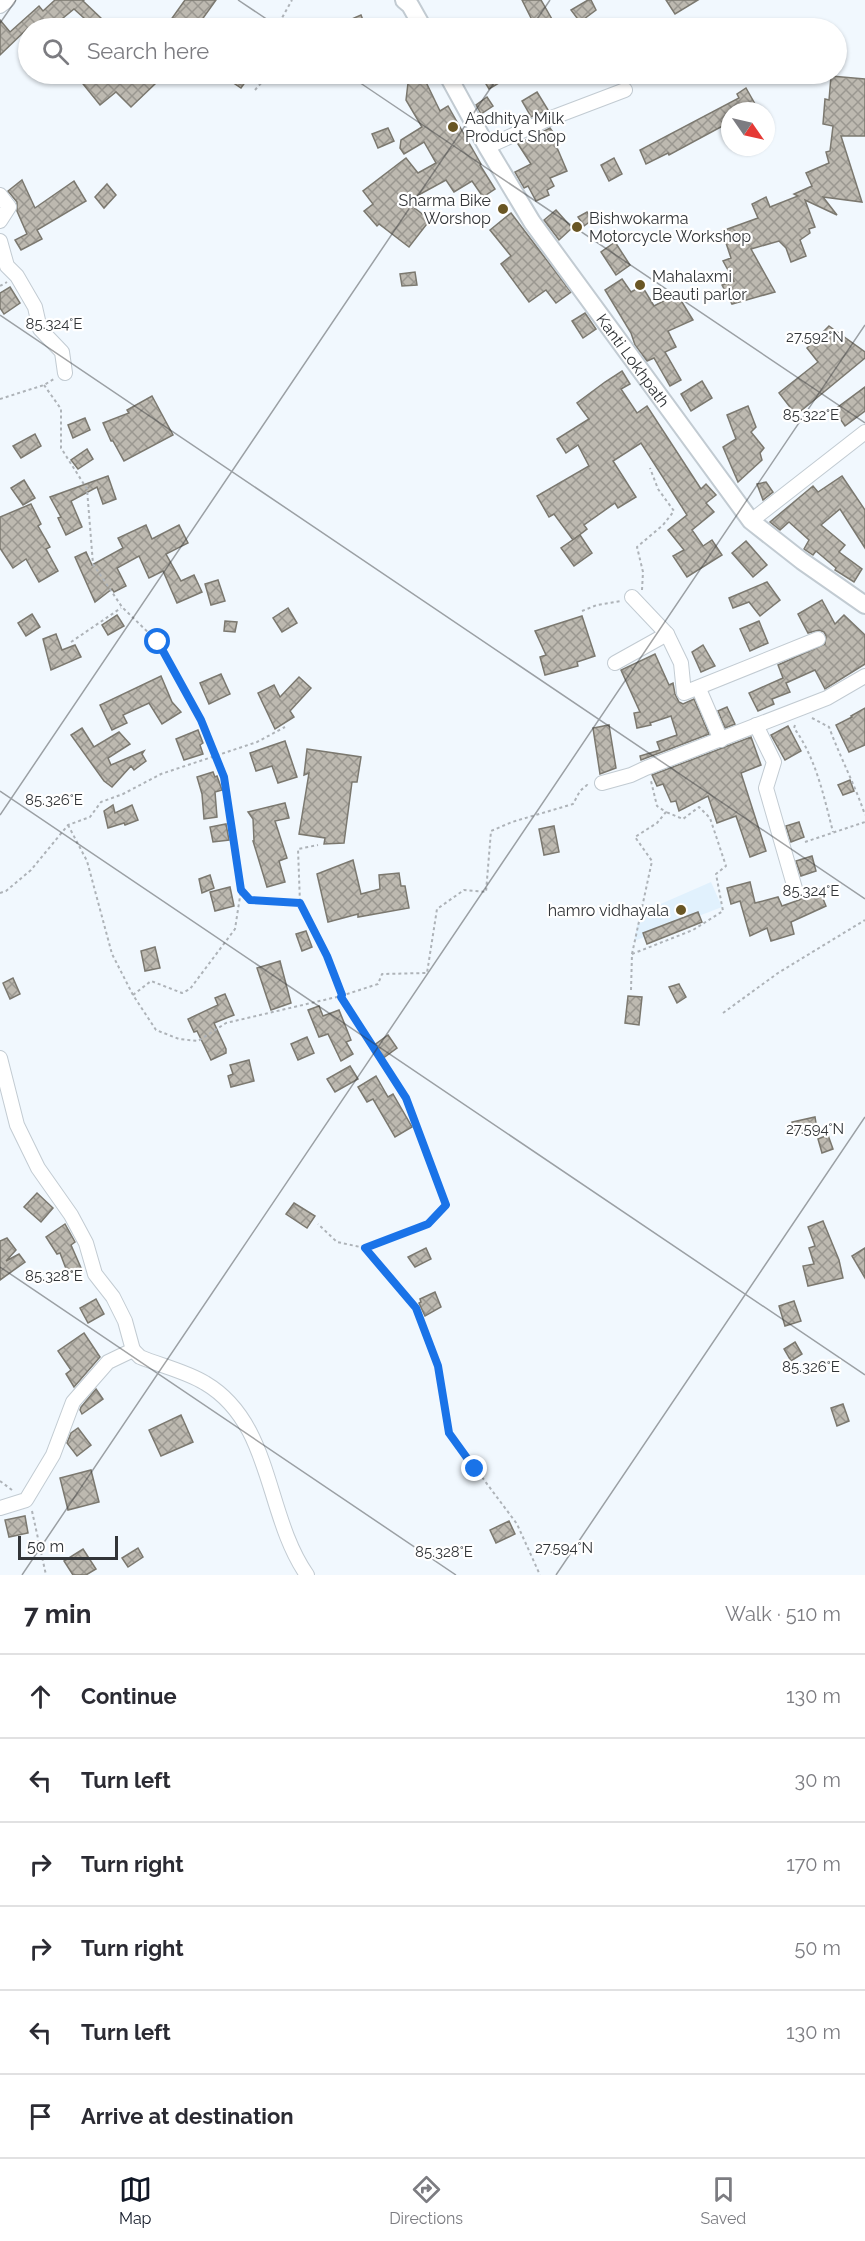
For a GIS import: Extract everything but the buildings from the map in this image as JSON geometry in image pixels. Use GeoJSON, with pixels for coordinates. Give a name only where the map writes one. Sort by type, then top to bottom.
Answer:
{"type":"FeatureCollection","features":[{"type":"Feature","properties":{"kind":"main road"},"geometry":{"type":"LineString","coordinates":[[404,0],[410,5],[417,18]]}},
{"type":"Feature","properties":{"kind":"main road","name":"Kanti Lokhpath"},"geometry":{"type":"LineString","coordinates":[[452,84],[532,222],[751,521],[802,561],[865,605]]}},
{"type":"Feature","properties":{"kind":"street"},"geometry":{"type":"LineString","coordinates":[[0,6],[8,0]]}},
{"type":"Feature","properties":{"kind":"street"},"geometry":{"type":"LineString","coordinates":[[487,147],[546,120],[625,90]]}},
{"type":"Feature","properties":{"kind":"street"},"geometry":{"type":"LineString","coordinates":[[0,195],[9,207],[0,220]]}},
{"type":"Feature","properties":{"kind":"street"},"geometry":{"type":"LineString","coordinates":[[0,241],[7,266],[17,276],[35,307],[40,329],[62,352],[65,373]]}},
{"type":"Feature","properties":{"kind":"street"},"geometry":{"type":"LineString","coordinates":[[751,521],[865,432]]}},
{"type":"Feature","properties":{"kind":"street"},"geometry":{"type":"LineString","coordinates":[[632,597],[667,634],[681,663],[684,693],[818,639]]}},
{"type":"Feature","properties":{"kind":"street"},"geometry":{"type":"LineString","coordinates":[[615,663],[667,634]]}},
{"type":"Feature","properties":{"kind":"street"},"geometry":{"type":"LineString","coordinates":[[602,783],[631,775],[756,725],[796,715],[865,676]]}},
{"type":"Feature","properties":{"kind":"street"},"geometry":{"type":"LineString","coordinates":[[699,688],[721,740]]}},
{"type":"Feature","properties":{"kind":"street"},"geometry":{"type":"LineString","coordinates":[[756,725],[774,762],[766,788],[796,892]]}},
{"type":"Feature","properties":{"kind":"street"},"geometry":{"type":"LineString","coordinates":[[0,1058],[17,1125],[38,1168],[71,1215],[86,1242],[95,1275],[112,1297],[125,1321],[133,1350],[140,1357],[203,1381],[224,1396],[241,1414],[255,1443],[286,1535],[298,1562],[307,1575]]}},
{"type":"Feature","properties":{"kind":"street"},"geometry":{"type":"LineString","coordinates":[[0,1508],[26,1500],[53,1455],[73,1402],[108,1362],[133,1350]]}},
{"type":"Feature","properties":{"kind":"path"},"geometry":{"type":"LineString","coordinates":[[282,18],[292,0]]}},
{"type":"Feature","properties":{"kind":"path"},"geometry":{"type":"LineString","coordinates":[[255,90],[260,84]]}},
{"type":"Feature","properties":{"kind":"path"},"geometry":{"type":"LineString","coordinates":[[0,399],[44,385],[65,373]]}},
{"type":"Feature","properties":{"kind":"path"},"geometry":{"type":"LineString","coordinates":[[44,385],[61,409],[61,448],[87,489],[93,564],[122,607],[158,642],[201,720],[216,755],[224,777],[241,890],[235,929],[190,989],[182,993],[151,981],[133,995]]}},
{"type":"Feature","properties":{"kind":"path"},"geometry":{"type":"LineString","coordinates":[[582,611],[642,592],[643,572],[637,547],[663,525],[674,511],[658,489],[650,468]]}},
{"type":"Feature","properties":{"kind":"path"},"geometry":{"type":"LineString","coordinates":[[71,642],[122,607]]}},
{"type":"Feature","properties":{"kind":"path"},"geometry":{"type":"LineString","coordinates":[[834,832],[817,775],[802,739],[794,728],[796,715],[806,715],[829,727],[865,815]]}},
{"type":"Feature","properties":{"kind":"path"},"geometry":{"type":"LineString","coordinates":[[0,893],[31,870],[68,825],[90,817],[101,802],[123,794],[160,774],[257,742],[285,727]]}},
{"type":"Feature","properties":{"kind":"path"},"geometry":{"type":"LineString","coordinates":[[632,954],[693,930],[723,911],[716,874],[726,866],[710,818],[699,807],[683,819],[657,806],[651,776],[646,768]]}},
{"type":"Feature","properties":{"kind":"path"},"geometry":{"type":"LineString","coordinates":[[68,825],[87,861],[112,954],[133,995],[156,1030],[179,1039],[198,1041],[226,1023],[341,996],[378,984],[382,974],[427,973],[437,909],[464,890],[486,892],[491,831],[512,822],[573,804],[586,785],[600,794],[602,783]]}},
{"type":"Feature","properties":{"kind":"path"},"geometry":{"type":"LineString","coordinates":[[631,990],[632,954],[652,861],[634,837],[657,823],[666,812]]}},
{"type":"Feature","properties":{"kind":"path"},"geometry":{"type":"LineString","coordinates":[[805,842],[865,822]]}},
{"type":"Feature","properties":{"kind":"path"},"geometry":{"type":"LineString","coordinates":[[318,845],[298,849],[300,903],[327,956],[341,996],[406,1098],[446,1205],[428,1224],[365,1248],[337,1242],[318,1224]]}},
{"type":"Feature","properties":{"kind":"path"},"geometry":{"type":"LineString","coordinates":[[241,890],[250,900],[300,903]]}},
{"type":"Feature","properties":{"kind":"path"},"geometry":{"type":"LineString","coordinates":[[723,1013],[778,973],[865,920]]}},
{"type":"Feature","properties":{"kind":"path"},"geometry":{"type":"LineString","coordinates":[[365,1248],[416,1308],[438,1366],[449,1433],[517,1524],[540,1575]]}},
{"type":"Feature","properties":{"kind":"path"},"geometry":{"type":"LineString","coordinates":[[26,1500],[30,1506],[46,1575]]}},
{"type":"Feature","properties":{"kind":"shaded area","name":"hamro vidhayala"},"geometry":{"type":"Polygon","coordinates":[[[711,882],[722,907],[634,941],[640,913],[711,882]]]}},
{"type":"Feature","properties":{"kind":"place","name":"Aadhitya Milk Product Shop"},"geometry":{"type":"Point","coordinates":[453,127]}},
{"type":"Feature","properties":{"kind":"place","name":"Sharma Bike Worshop"},"geometry":{"type":"Point","coordinates":[503,209]}},
{"type":"Feature","properties":{"kind":"place","name":"Bishwokarma Motorcycle Workshop"},"geometry":{"type":"Point","coordinates":[577,227]}},
{"type":"Feature","properties":{"kind":"place","name":"Mahalaxmi Beauti parlor"},"geometry":{"type":"Point","coordinates":[640,285]}},
{"type":"Feature","properties":{"kind":"place","name":"hamro vidhayala"},"geometry":{"type":"Point","coordinates":[681,910]}},
{"type":"Feature","properties":{"kind":"route"},"geometry":{"type":"LineString","coordinates":[[158,642],[201,720],[224,777],[241,890],[250,900],[300,903],[327,956],[341,997],[406,1098],[425,1145],[446,1205],[428,1224],[365,1248],[416,1308],[438,1366],[449,1433],[475,1469]]}}]}
